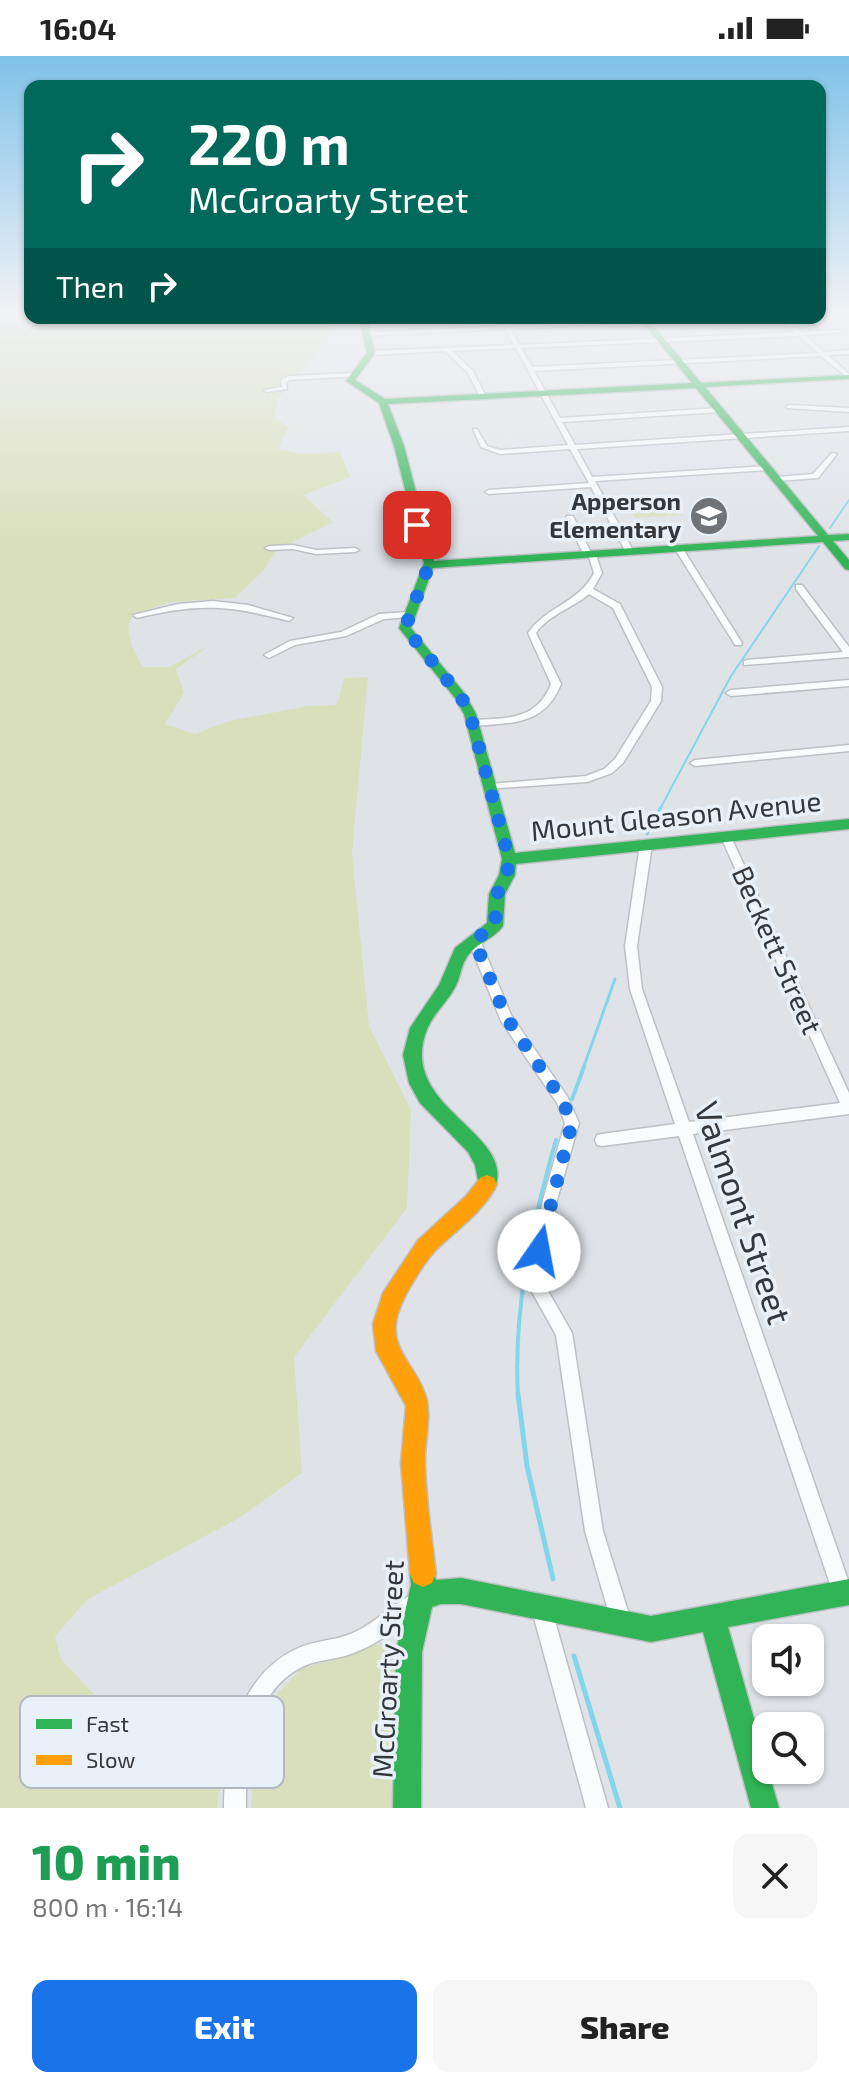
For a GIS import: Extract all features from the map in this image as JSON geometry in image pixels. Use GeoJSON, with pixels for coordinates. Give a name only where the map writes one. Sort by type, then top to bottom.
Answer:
{"type":"FeatureCollection","features":[{"type":"Feature","properties":{"kind":"street"},"geometry":{"type":"LineString","coordinates":[[366,392],[383,402],[587,392]]}},
{"type":"Feature","properties":{"kind":"street"},"geometry":{"type":"LineString","coordinates":[[481,392],[483,397]]}},
{"type":"Feature","properties":{"kind":"street"},"geometry":{"type":"LineString","coordinates":[[704,392],[849,567]]}},
{"type":"Feature","properties":{"kind":"street"},"geometry":{"type":"LineString","coordinates":[[543,394],[630,552]]}},
{"type":"Feature","properties":{"kind":"street"},"geometry":{"type":"LineString","coordinates":[[383,402],[399,446],[429,565],[405,628],[461,697],[474,723],[509,859]]}},
{"type":"Feature","properties":{"kind":"street"},"geometry":{"type":"LineString","coordinates":[[789,407],[849,410]]}},
{"type":"Feature","properties":{"kind":"street"},"geometry":{"type":"LineString","coordinates":[[557,420],[719,410]]}},
{"type":"Feature","properties":{"kind":"street"},"geometry":{"type":"LineString","coordinates":[[475,430],[488,450],[573,448],[849,429]]}},
{"type":"Feature","properties":{"kind":"street"},"geometry":{"type":"LineString","coordinates":[[489,492],[592,482],[816,475],[834,454]]}},
{"type":"Feature","properties":{"kind":"street"},"geometry":{"type":"LineString","coordinates":[[474,723],[521,719],[541,710],[556,684],[534,640],[533,630],[588,590],[598,573],[570,518]]}},
{"type":"Feature","properties":{"kind":"street"},"geometry":{"type":"LineString","coordinates":[[429,565],[849,537]]}},
{"type":"Feature","properties":{"kind":"street"},"geometry":{"type":"LineString","coordinates":[[269,548],[284,546],[316,552],[355,550]]}},
{"type":"Feature","properties":{"kind":"street"},"geometry":{"type":"LineString","coordinates":[[679,549],[738,643]]}},
{"type":"Feature","properties":{"kind":"street"},"geometry":{"type":"LineString","coordinates":[[799,587],[849,654]]}},
{"type":"Feature","properties":{"kind":"street"},"geometry":{"type":"LineString","coordinates":[[490,787],[587,779],[608,771],[619,761],[656,701],[657,687],[617,606],[588,590]]}},
{"type":"Feature","properties":{"kind":"street"},"geometry":{"type":"LineString","coordinates":[[137,615],[187,604],[221,601],[289,618]]}},
{"type":"Feature","properties":{"kind":"street"},"geometry":{"type":"LineString","coordinates":[[269,655],[293,643],[343,634],[382,616],[408,615]]}},
{"type":"Feature","properties":{"kind":"street"},"geometry":{"type":"LineString","coordinates":[[747,663],[849,654]]}},
{"type":"Feature","properties":{"kind":"street"},"geometry":{"type":"LineString","coordinates":[[731,693],[849,683]]}},
{"type":"Feature","properties":{"kind":"street"},"geometry":{"type":"LineString","coordinates":[[695,763],[849,748]]}},
{"type":"Feature","properties":{"kind":"street","name":"Mount Gleason Avenue"},"geometry":{"type":"LineString","coordinates":[[509,859],[849,824]]}},
{"type":"Feature","properties":{"kind":"street","name":"Beckett Street"},"geometry":{"type":"LineString","coordinates":[[726,837],[849,1108]]}},
{"type":"Feature","properties":{"kind":"street","name":"Valmont Street"},"geometry":{"type":"LineString","coordinates":[[646,845],[634,916],[631,962],[640,1001],[846,1593]]}},
{"type":"Feature","properties":{"kind":"street","name":"McGroarty Street"},"geometry":{"type":"LineString","coordinates":[[407,1808],[409,1652],[424,1597],[413,1463],[417,1400],[387,1351],[384,1324],[391,1301],[425,1247],[473,1203],[488,1180],[484,1155],[430,1105],[419,1087],[413,1062],[419,1028],[452,980],[458,956],[495,926],[497,894],[507,875],[509,859]]}},
{"type":"Feature","properties":{"kind":"street"},"geometry":{"type":"LineString","coordinates":[[474,940],[506,1017],[562,1100],[572,1123],[550,1200],[535,1283],[564,1333],[594,1531],[622,1624]]}},
{"type":"Feature","properties":{"kind":"street"},"geometry":{"type":"LineString","coordinates":[[602,1140],[849,1108]]}},
{"type":"Feature","properties":{"kind":"street"},"geometry":{"type":"LineString","coordinates":[[260,1696],[271,1680],[300,1658],[367,1637],[424,1597],[441,1591],[461,1591],[651,1629],[713,1620],[846,1593]]}},
{"type":"Feature","properties":{"kind":"street"},"geometry":{"type":"LineString","coordinates":[[541,1607],[597,1808]]}},
{"type":"Feature","properties":{"kind":"street"},"geometry":{"type":"LineString","coordinates":[[713,1620],[765,1808]]}},
{"type":"Feature","properties":{"kind":"green space"},"geometry":{"type":"Polygon","coordinates":[[[0,392],[283,392],[274,418],[288,427],[278,449],[300,454],[340,452],[350,477],[303,495],[333,522],[276,550],[264,570],[235,598],[171,602],[134,614],[128,626],[132,646],[143,667],[169,667],[210,645],[176,669],[184,693],[165,724],[195,734],[229,721],[308,706],[337,705],[344,678],[368,677],[352,853],[369,1026],[411,1110],[407,1208],[294,1357],[302,1473],[239,1518],[88,1599],[55,1636],[61,1659],[95,1696],[20,1696],[20,1788],[219,1788],[217,1808],[0,1808],[0,392]]]}},
{"type":"Feature","properties":{"kind":"green space"},"geometry":{"type":"Polygon","coordinates":[[[671,500],[682,515],[635,518],[625,505],[671,500]]]}},
{"type":"Feature","properties":{"kind":"green space"},"geometry":{"type":"Polygon","coordinates":[[[384,1642],[397,1651],[394,1808],[251,1808],[252,1788],[284,1788],[284,1696],[276,1696],[301,1669],[384,1642]]]}},
{"type":"Feature","properties":{"kind":"waterway"},"geometry":{"type":"LineString","coordinates":[[830,528],[849,500]]}},
{"type":"Feature","properties":{"kind":"waterway"},"geometry":{"type":"LineString","coordinates":[[660,809],[731,676],[819,546]]}},
{"type":"Feature","properties":{"kind":"waterway"},"geometry":{"type":"LineString","coordinates":[[647,834],[661,807]]}},
{"type":"Feature","properties":{"kind":"waterway"},"geometry":{"type":"LineString","coordinates":[[583,1069],[615,979]]}},
{"type":"Feature","properties":{"kind":"waterway"},"geometry":{"type":"LineString","coordinates":[[572,1099],[584,1067]]}},
{"type":"Feature","properties":{"kind":"waterway"},"geometry":{"type":"LineString","coordinates":[[518,1396],[521,1298],[539,1203],[556,1140]]}},
{"type":"Feature","properties":{"kind":"waterway"},"geometry":{"type":"LineString","coordinates":[[518,1394],[527,1466],[553,1579]]}},
{"type":"Feature","properties":{"kind":"waterway"},"geometry":{"type":"LineString","coordinates":[[574,1656],[620,1808]]}},
{"type":"Feature","properties":{"kind":"traffic: fast"},"geometry":{"type":"LineString","coordinates":[[367,392],[383,402],[399,446],[429,563],[405,628],[461,697],[470,714],[509,859],[507,875],[497,894],[495,926],[461,952],[447,987],[419,1028],[412,1055],[415,1078],[426,1097],[475,1146],[485,1164],[487,1184]]}},
{"type":"Feature","properties":{"kind":"traffic: fast"},"geometry":{"type":"LineString","coordinates":[[383,402],[574,392]]}},
{"type":"Feature","properties":{"kind":"traffic: fast"},"geometry":{"type":"LineString","coordinates":[[704,392],[849,567]]}},
{"type":"Feature","properties":{"kind":"traffic: fast"},"geometry":{"type":"LineString","coordinates":[[429,565],[849,537]]}},
{"type":"Feature","properties":{"kind":"traffic: fast"},"geometry":{"type":"LineString","coordinates":[[509,859],[849,824]]}},
{"type":"Feature","properties":{"kind":"traffic: fast"},"geometry":{"type":"LineString","coordinates":[[407,1808],[409,1652],[424,1585],[423,1574]]}},
{"type":"Feature","properties":{"kind":"traffic: fast"},"geometry":{"type":"LineString","coordinates":[[424,1597],[441,1591],[461,1591],[651,1629],[849,1592]]}},
{"type":"Feature","properties":{"kind":"traffic: fast"},"geometry":{"type":"LineString","coordinates":[[713,1620],[765,1808]]}},
{"type":"Feature","properties":{"kind":"traffic: slow"},"geometry":{"type":"LineString","coordinates":[[423,1574],[413,1463],[417,1406],[414,1394],[387,1351],[384,1324],[391,1301],[425,1247],[473,1203],[487,1184]]}},
{"type":"Feature","properties":{"kind":"place","name":"Apperson Elementary"},"geometry":{"type":"Point","coordinates":[709,516]}},
{"type":"Feature","properties":{"kind":"route"},"geometry":{"type":"LineString","coordinates":[[417,525],[429,565],[408,615],[406,632],[461,697],[470,714],[509,859],[507,875],[497,894],[495,926],[474,940],[480,947],[506,1017],[562,1100],[572,1123],[573,1131],[555,1179],[539,1251]]}}]}
